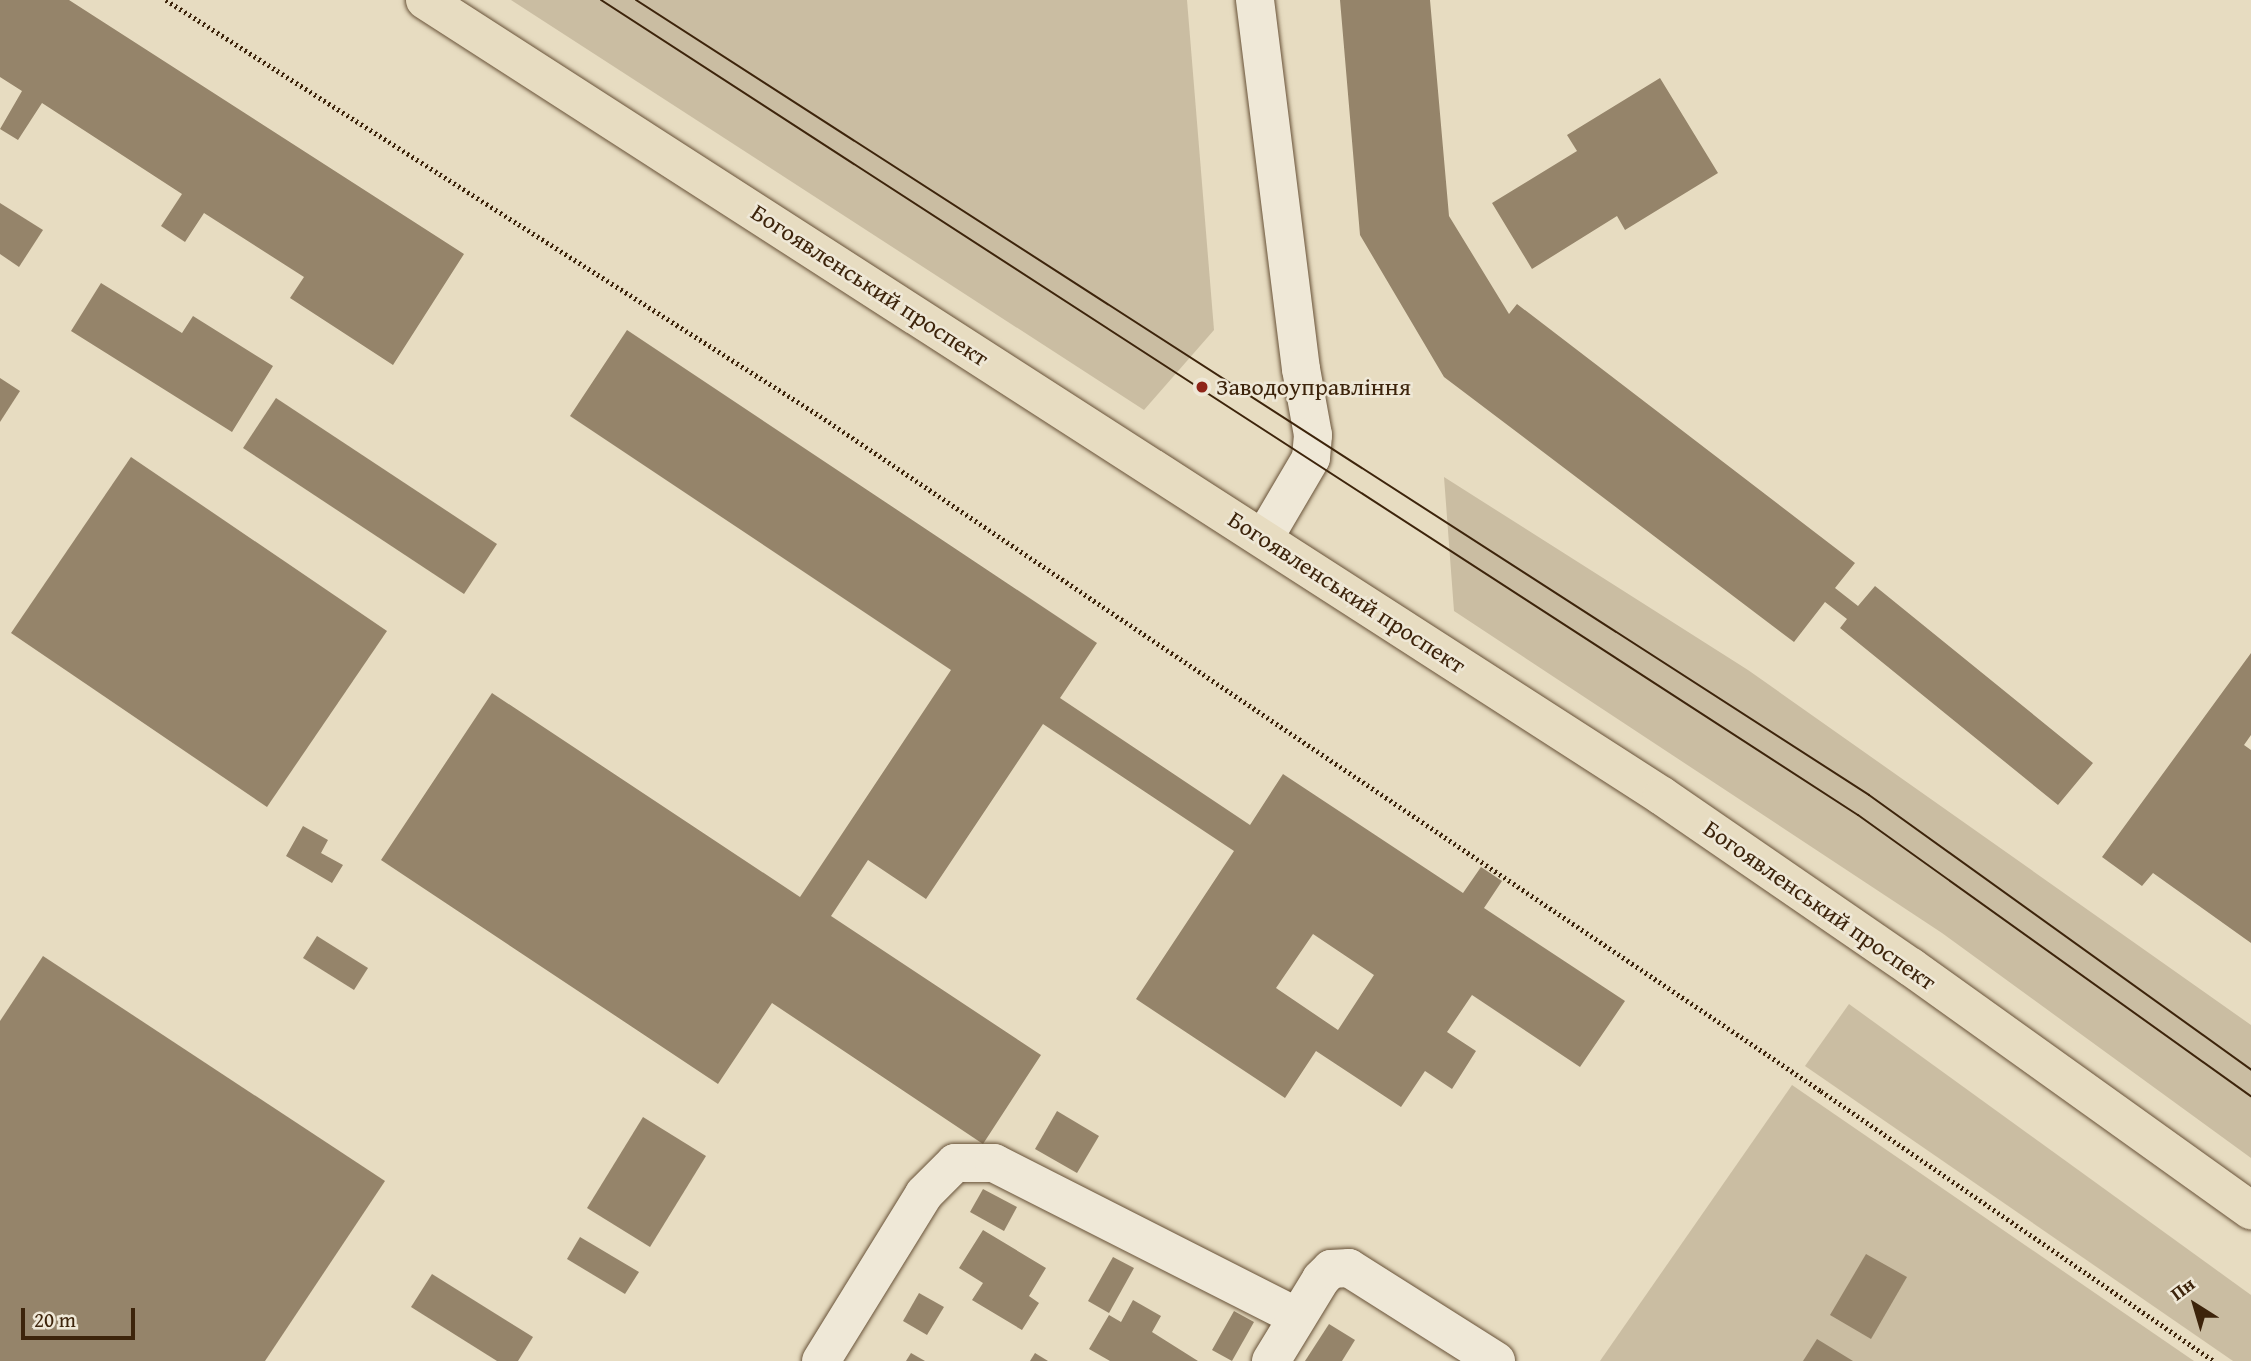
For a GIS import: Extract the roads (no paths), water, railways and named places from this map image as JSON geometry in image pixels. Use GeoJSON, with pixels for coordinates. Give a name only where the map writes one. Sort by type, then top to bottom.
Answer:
{"type":"FeatureCollection","features":[{"type":"Feature","properties":{"kind":"main road","name":"Богоявленський проспект"},"geometry":{"type":"LineString","coordinates":[[425,0],[1662,796],[1900,959],[2251,1210]]}},
{"type":"Feature","properties":{"kind":"street"},"geometry":{"type":"LineString","coordinates":[[1255,0],[1301,369],[1313,435],[1311,458],[1264,538]]}},
{"type":"Feature","properties":{"kind":"street"},"geometry":{"type":"LineString","coordinates":[[821,1361],[924,1194],[954,1163],[994,1163],[1297,1317]]}},
{"type":"Feature","properties":{"kind":"street"},"geometry":{"type":"LineString","coordinates":[[1271,1361],[1297,1317],[1331,1269],[1349,1268],[1496,1361]]}},
{"type":"Feature","properties":{"kind":"tram line"},"geometry":{"type":"LineString","coordinates":[[601,0],[1858,815],[2251,1096]]}},
{"type":"Feature","properties":{"kind":"tram line"},"geometry":{"type":"LineString","coordinates":[[636,0],[1869,795],[2251,1070]]}},
{"type":"Feature","properties":{"kind":"place","name":"Заводоуправління"},"geometry":{"type":"Point","coordinates":[1202,387]}}]}
